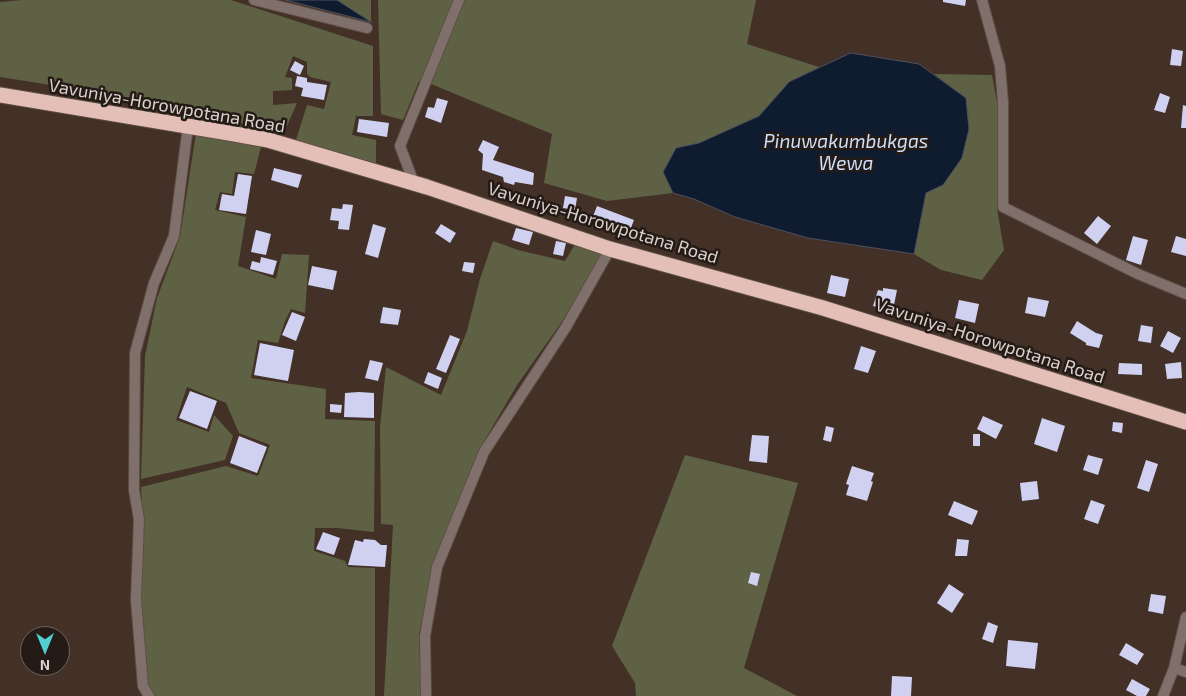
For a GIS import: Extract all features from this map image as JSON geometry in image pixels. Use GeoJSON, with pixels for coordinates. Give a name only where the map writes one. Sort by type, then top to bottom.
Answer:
{"type":"FeatureCollection","features":[{"type":"Feature","properties":{"kind":"highway","name":"Vavuniya-Horowpotana Road"},"geometry":{"type":"LineString","coordinates":[[0,96],[268,140],[414,183],[610,249],[824,308],[1186,422]]}},
{"type":"Feature","properties":{"kind":"street"},"geometry":{"type":"LineString","coordinates":[[254,0],[367,28]]}},
{"type":"Feature","properties":{"kind":"street"},"geometry":{"type":"LineString","coordinates":[[414,183],[400,146],[459,0]]}},
{"type":"Feature","properties":{"kind":"street"},"geometry":{"type":"LineString","coordinates":[[982,0],[1000,66],[1003,102],[1003,207],[1138,274],[1186,294]]}},
{"type":"Feature","properties":{"kind":"street"},"geometry":{"type":"LineString","coordinates":[[149,696],[143,686],[136,600],[139,519],[134,490],[135,354],[154,283],[174,236],[188,126]]}},
{"type":"Feature","properties":{"kind":"street"},"geometry":{"type":"LineString","coordinates":[[426,696],[425,636],[437,567],[484,452],[566,327],[610,249]]}},
{"type":"Feature","properties":{"kind":"street"},"geometry":{"type":"LineString","coordinates":[[1163,696],[1174,668],[1186,617]]}},
{"type":"Feature","properties":{"kind":"street"},"geometry":{"type":"LineString","coordinates":[[1174,668],[1186,672]]}},
{"type":"Feature","properties":{"kind":"green space"},"geometry":{"type":"Polygon","coordinates":[[[22,0],[231,0],[373,46],[373,116],[356,116],[352,135],[376,140],[376,167],[296,140],[307,105],[324,109],[331,82],[310,77],[307,74],[307,62],[293,56],[285,77],[292,78],[292,90],[273,91],[273,105],[297,103],[283,135],[190,109],[0,77],[0,2],[22,0]]]}},
{"type":"Feature","properties":{"kind":"green space"},"geometry":{"type":"Polygon","coordinates":[[[337,0],[371,0],[371,22],[337,0]]]}},
{"type":"Feature","properties":{"kind":"green space"},"geometry":{"type":"Polygon","coordinates":[[[378,0],[756,0],[747,44],[819,67],[789,82],[759,116],[699,143],[676,148],[663,172],[673,193],[607,201],[544,183],[552,134],[431,84],[419,81],[403,120],[381,114],[378,0]]]}},
{"type":"Feature","properties":{"kind":"green space"},"geometry":{"type":"Polygon","coordinates":[[[934,74],[992,75],[997,102],[997,208],[1004,250],[982,280],[941,270],[914,254],[926,193],[966,98],[934,74]]]}},
{"type":"Feature","properties":{"kind":"green space"},"geometry":{"type":"Polygon","coordinates":[[[196,133],[261,147],[254,174],[235,172],[232,194],[220,192],[215,210],[246,217],[238,266],[276,279],[282,254],[309,255],[305,313],[291,309],[278,343],[258,340],[251,378],[326,389],[325,419],[375,421],[374,532],[315,528],[314,551],[345,561],[348,567],[375,568],[375,696],[154,696],[147,684],[141,598],[143,520],[141,487],[226,466],[258,476],[270,445],[239,433],[226,403],[187,387],[176,420],[209,432],[214,415],[233,436],[225,460],[141,479],[145,356],[157,298],[180,237],[196,133]]]}},
{"type":"Feature","properties":{"kind":"green space"},"geometry":{"type":"Polygon","coordinates":[[[493,241],[518,250],[565,261],[577,241],[605,252],[561,323],[517,385],[479,450],[433,566],[419,635],[421,696],[384,696],[393,525],[381,524],[380,427],[386,367],[441,395],[467,331],[480,279],[493,241]]]}},
{"type":"Feature","properties":{"kind":"green space"},"geometry":{"type":"Polygon","coordinates":[[[685,455],[798,483],[744,668],[797,696],[636,696],[635,683],[612,646],[685,455]]]}},
{"type":"Feature","properties":{"kind":"water"},"geometry":{"type":"Polygon","coordinates":[[[286,0],[337,0],[371,22],[286,0]]]}},
{"type":"Feature","properties":{"kind":"water","name":"Pinuwakumbukgas Wewa"},"geometry":{"type":"Polygon","coordinates":[[[851,53],[919,64],[966,98],[969,129],[962,158],[943,185],[926,193],[914,254],[808,238],[735,217],[694,199],[673,193],[663,172],[676,148],[699,143],[759,116],[789,82],[851,53]]]}},
{"type":"Feature","properties":{"kind":"building"},"geometry":{"type":"Polygon","coordinates":[[[943,0],[966,0],[965,6],[943,2],[943,0]]]}},
{"type":"Feature","properties":{"kind":"building"},"geometry":{"type":"Polygon","coordinates":[[[1172,49],[1183,51],[1181,66],[1170,65],[1172,49]]]}},
{"type":"Feature","properties":{"kind":"building"},"geometry":{"type":"Polygon","coordinates":[[[295,61],[304,66],[300,75],[290,70],[295,61]]]}},
{"type":"Feature","properties":{"kind":"building"},"geometry":{"type":"Polygon","coordinates":[[[297,76],[307,78],[307,82],[327,85],[324,100],[301,96],[303,88],[295,86],[297,76]]]}},
{"type":"Feature","properties":{"kind":"building"},"geometry":{"type":"Polygon","coordinates":[[[1160,93],[1170,97],[1165,113],[1154,110],[1160,93]]]}},
{"type":"Feature","properties":{"kind":"building"},"geometry":{"type":"Polygon","coordinates":[[[437,98],[448,101],[441,123],[425,117],[428,107],[434,108],[437,98]]]}},
{"type":"Feature","properties":{"kind":"building"},"geometry":{"type":"Polygon","coordinates":[[[1183,105],[1186,106],[1186,128],[1181,128],[1183,105]]]}},
{"type":"Feature","properties":{"kind":"building"},"geometry":{"type":"Polygon","coordinates":[[[359,119],[389,123],[387,137],[357,132],[359,119]]]}},
{"type":"Feature","properties":{"kind":"building"},"geometry":{"type":"Polygon","coordinates":[[[483,140],[499,147],[493,160],[534,173],[533,185],[515,182],[514,185],[504,182],[503,177],[482,170],[483,154],[478,150],[483,140]]]}},
{"type":"Feature","properties":{"kind":"building"},"geometry":{"type":"Polygon","coordinates":[[[274,168],[302,175],[298,188],[271,180],[274,168]]]}},
{"type":"Feature","properties":{"kind":"building"},"geometry":{"type":"Polygon","coordinates":[[[238,174],[252,176],[246,214],[219,210],[222,194],[234,196],[238,174]]]}},
{"type":"Feature","properties":{"kind":"building"},"geometry":{"type":"Polygon","coordinates":[[[565,196],[577,198],[575,210],[563,208],[565,196]]]}},
{"type":"Feature","properties":{"kind":"building"},"geometry":{"type":"Polygon","coordinates":[[[343,204],[353,205],[349,230],[338,229],[339,221],[330,220],[332,208],[342,209],[343,204]]]}},
{"type":"Feature","properties":{"kind":"building"},"geometry":{"type":"Polygon","coordinates":[[[597,206],[634,220],[629,233],[592,219],[597,206]]]}},
{"type":"Feature","properties":{"kind":"building"},"geometry":{"type":"Polygon","coordinates":[[[1098,216],[1111,226],[1097,244],[1084,233],[1098,216]]]}},
{"type":"Feature","properties":{"kind":"building"},"geometry":{"type":"Polygon","coordinates":[[[373,224],[386,228],[378,258],[365,254],[373,224]]]}},
{"type":"Feature","properties":{"kind":"building"},"geometry":{"type":"Polygon","coordinates":[[[441,224],[456,233],[450,243],[435,233],[441,224]]]}},
{"type":"Feature","properties":{"kind":"building"},"geometry":{"type":"Polygon","coordinates":[[[516,228],[533,232],[529,245],[512,240],[516,228]]]}},
{"type":"Feature","properties":{"kind":"building"},"geometry":{"type":"Polygon","coordinates":[[[256,230],[271,234],[266,255],[251,252],[256,230]]]}},
{"type":"Feature","properties":{"kind":"building"},"geometry":{"type":"Polygon","coordinates":[[[1133,236],[1148,240],[1141,265],[1126,260],[1133,236]]]}},
{"type":"Feature","properties":{"kind":"building"},"geometry":{"type":"Polygon","coordinates":[[[1176,236],[1186,239],[1186,256],[1171,252],[1176,236]]]}},
{"type":"Feature","properties":{"kind":"building"},"geometry":{"type":"Polygon","coordinates":[[[556,241],[566,243],[563,256],[553,254],[556,241]]]}},
{"type":"Feature","properties":{"kind":"building"},"geometry":{"type":"Polygon","coordinates":[[[261,257],[277,261],[273,275],[250,269],[252,261],[260,263],[261,257]]]}},
{"type":"Feature","properties":{"kind":"building"},"geometry":{"type":"Polygon","coordinates":[[[464,262],[475,263],[473,273],[462,271],[464,262]]]}},
{"type":"Feature","properties":{"kind":"building"},"geometry":{"type":"Polygon","coordinates":[[[312,266],[337,271],[333,290],[308,285],[312,266]]]}},
{"type":"Feature","properties":{"kind":"building"},"geometry":{"type":"Polygon","coordinates":[[[831,275],[849,279],[845,297],[827,293],[831,275]]]}},
{"type":"Feature","properties":{"kind":"building"},"geometry":{"type":"Polygon","coordinates":[[[883,288],[897,290],[894,305],[886,304],[885,309],[873,306],[878,290],[883,291],[883,288]]]}},
{"type":"Feature","properties":{"kind":"building"},"geometry":{"type":"Polygon","coordinates":[[[1028,297],[1049,301],[1045,317],[1025,313],[1028,297]]]}},
{"type":"Feature","properties":{"kind":"building"},"geometry":{"type":"Polygon","coordinates":[[[959,300],[979,304],[975,323],[955,318],[959,300]]]}},
{"type":"Feature","properties":{"kind":"building"},"geometry":{"type":"Polygon","coordinates":[[[383,307],[401,310],[398,325],[380,323],[383,307]]]}},
{"type":"Feature","properties":{"kind":"building"},"geometry":{"type":"Polygon","coordinates":[[[292,312],[305,317],[296,341],[282,335],[292,312]]]}},
{"type":"Feature","properties":{"kind":"building"},"geometry":{"type":"Polygon","coordinates":[[[1077,321],[1096,333],[1103,335],[1099,348],[1086,345],[1086,343],[1070,333],[1077,321]]]}},
{"type":"Feature","properties":{"kind":"building"},"geometry":{"type":"Polygon","coordinates":[[[1141,325],[1153,327],[1151,343],[1138,341],[1141,325]]]}},
{"type":"Feature","properties":{"kind":"building"},"geometry":{"type":"Polygon","coordinates":[[[1168,331],[1181,338],[1173,353],[1160,346],[1168,331]]]}},
{"type":"Feature","properties":{"kind":"building"},"geometry":{"type":"Polygon","coordinates":[[[450,335],[460,339],[446,373],[436,369],[450,335]]]}},
{"type":"Feature","properties":{"kind":"building"},"geometry":{"type":"Polygon","coordinates":[[[260,343],[294,350],[288,381],[254,375],[260,343]]]}},
{"type":"Feature","properties":{"kind":"building"},"geometry":{"type":"Polygon","coordinates":[[[861,346],[876,351],[868,373],[854,369],[861,346]]]}},
{"type":"Feature","properties":{"kind":"building"},"geometry":{"type":"Polygon","coordinates":[[[370,360],[383,363],[378,381],[365,378],[370,360]]]}},
{"type":"Feature","properties":{"kind":"building"},"geometry":{"type":"Polygon","coordinates":[[[1181,362],[1182,378],[1167,379],[1165,364],[1181,362]]]}},
{"type":"Feature","properties":{"kind":"building"},"geometry":{"type":"Polygon","coordinates":[[[1119,363],[1142,364],[1142,375],[1118,374],[1119,363]]]}},
{"type":"Feature","properties":{"kind":"building"},"geometry":{"type":"Polygon","coordinates":[[[428,372],[442,378],[438,389],[424,383],[428,372]]]}},
{"type":"Feature","properties":{"kind":"building"},"geometry":{"type":"Polygon","coordinates":[[[190,391],[217,401],[207,429],[179,418],[190,391]]]}},
{"type":"Feature","properties":{"kind":"building"},"geometry":{"type":"Polygon","coordinates":[[[345,393],[374,393],[374,418],[344,417],[345,393]]]}},
{"type":"Feature","properties":{"kind":"building"},"geometry":{"type":"Polygon","coordinates":[[[330,404],[342,405],[341,413],[330,412],[330,404]]]}},
{"type":"Feature","properties":{"kind":"building"},"geometry":{"type":"Polygon","coordinates":[[[983,416],[1003,425],[996,439],[977,429],[983,416]]]}},
{"type":"Feature","properties":{"kind":"building"},"geometry":{"type":"Polygon","coordinates":[[[1042,418],[1065,426],[1057,452],[1034,444],[1042,418]]]}},
{"type":"Feature","properties":{"kind":"building"},"geometry":{"type":"Polygon","coordinates":[[[1113,422],[1123,423],[1122,433],[1112,431],[1113,422]]]}},
{"type":"Feature","properties":{"kind":"building"},"geometry":{"type":"Polygon","coordinates":[[[826,426],[834,428],[831,442],[823,440],[826,426]]]}},
{"type":"Feature","properties":{"kind":"building"},"geometry":{"type":"Polygon","coordinates":[[[973,434],[980,434],[980,446],[973,446],[973,434]]]}},
{"type":"Feature","properties":{"kind":"building"},"geometry":{"type":"Polygon","coordinates":[[[752,435],[769,436],[767,463],[749,461],[752,435]]]}},
{"type":"Feature","properties":{"kind":"building"},"geometry":{"type":"Polygon","coordinates":[[[239,436],[267,447],[257,473],[230,463],[239,436]]]}},
{"type":"Feature","properties":{"kind":"building"},"geometry":{"type":"Polygon","coordinates":[[[1088,455],[1103,459],[1098,475],[1083,470],[1088,455]]]}},
{"type":"Feature","properties":{"kind":"building"},"geometry":{"type":"Polygon","coordinates":[[[1146,460],[1158,464],[1149,492],[1137,488],[1146,460]]]}},
{"type":"Feature","properties":{"kind":"building"},"geometry":{"type":"Polygon","coordinates":[[[852,466],[874,473],[867,501],[846,495],[849,485],[846,484],[852,466]]]}},
{"type":"Feature","properties":{"kind":"building"},"geometry":{"type":"Polygon","coordinates":[[[1037,481],[1039,499],[1022,501],[1020,483],[1037,481]]]}},
{"type":"Feature","properties":{"kind":"building"},"geometry":{"type":"Polygon","coordinates":[[[1091,500],[1105,505],[1098,524],[1084,519],[1091,500]]]}},
{"type":"Feature","properties":{"kind":"building"},"geometry":{"type":"Polygon","coordinates":[[[954,501],[978,511],[972,525],[948,515],[954,501]]]}},
{"type":"Feature","properties":{"kind":"building"},"geometry":{"type":"Polygon","coordinates":[[[323,532],[340,538],[334,555],[316,549],[323,532]]]}},
{"type":"Feature","properties":{"kind":"building"},"geometry":{"type":"Polygon","coordinates":[[[364,539],[375,540],[381,545],[387,545],[385,567],[348,565],[355,540],[363,542],[364,539]]]}},
{"type":"Feature","properties":{"kind":"building"},"geometry":{"type":"Polygon","coordinates":[[[957,539],[969,540],[967,556],[955,556],[957,539]]]}},
{"type":"Feature","properties":{"kind":"building"},"geometry":{"type":"Polygon","coordinates":[[[751,572],[760,574],[757,586],[748,583],[751,572]]]}},
{"type":"Feature","properties":{"kind":"building"},"geometry":{"type":"Polygon","coordinates":[[[949,584],[964,594],[952,613],[937,603],[949,584]]]}},
{"type":"Feature","properties":{"kind":"building"},"geometry":{"type":"Polygon","coordinates":[[[1151,594],[1166,596],[1163,614],[1148,611],[1151,594]]]}},
{"type":"Feature","properties":{"kind":"building"},"geometry":{"type":"Polygon","coordinates":[[[988,622],[998,626],[993,643],[982,639],[988,622]]]}},
{"type":"Feature","properties":{"kind":"building"},"geometry":{"type":"Polygon","coordinates":[[[1008,640],[1038,643],[1035,669],[1006,666],[1008,640]]]}},
{"type":"Feature","properties":{"kind":"building"},"geometry":{"type":"Polygon","coordinates":[[[1126,643],[1144,654],[1137,665],[1119,655],[1126,643]]]}},
{"type":"Feature","properties":{"kind":"building"},"geometry":{"type":"Polygon","coordinates":[[[892,676],[912,677],[911,696],[891,696],[892,676]]]}},
{"type":"Feature","properties":{"kind":"building"},"geometry":{"type":"Polygon","coordinates":[[[1132,679],[1150,689],[1146,696],[1137,696],[1126,690],[1132,679]]]}}]}
